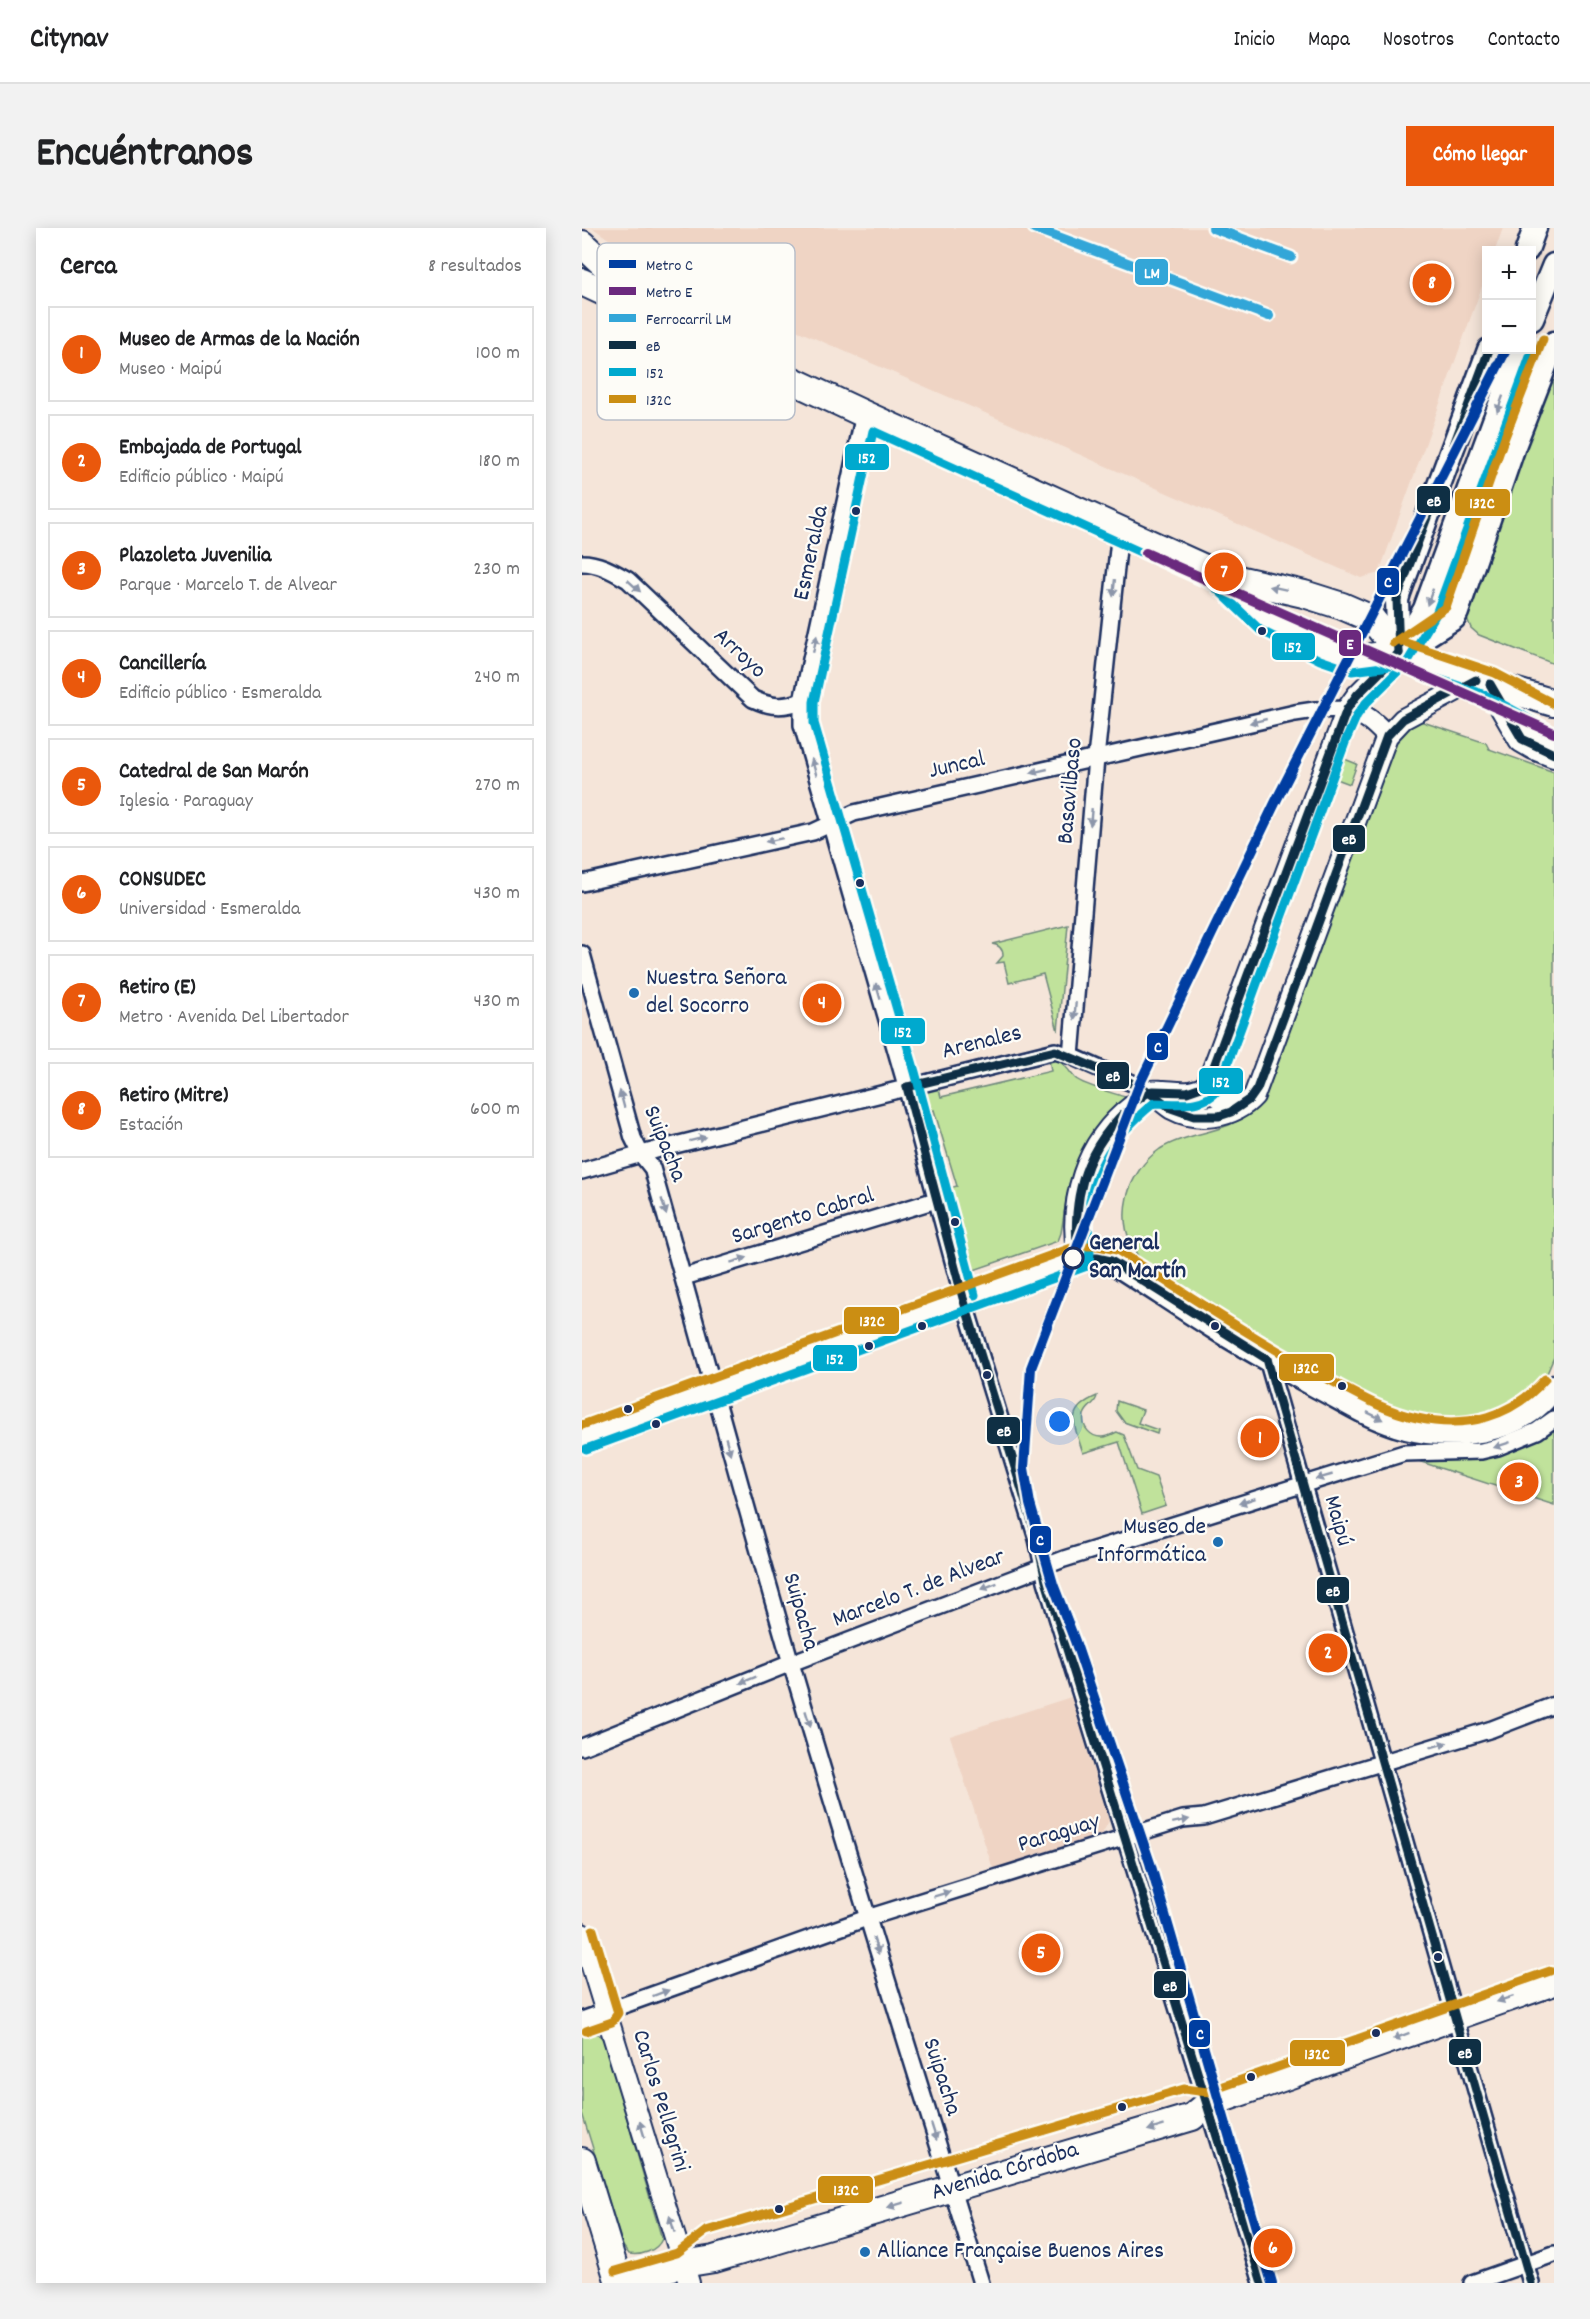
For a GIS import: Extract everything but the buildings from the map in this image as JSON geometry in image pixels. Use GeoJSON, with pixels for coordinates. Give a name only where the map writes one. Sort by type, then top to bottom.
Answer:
{"type":"FeatureCollection","features":[{"type":"Feature","properties":{"kind":"main road"},"geometry":{"type":"LineString","coordinates":[[1528,246],[1535,228]]}},
{"type":"Feature","properties":{"kind":"main road"},"geometry":{"type":"LineString","coordinates":[[582,244],[597,258]]}},
{"type":"Feature","properties":{"kind":"main road"},"geometry":{"type":"LineString","coordinates":[[1536,313],[1551,290],[1554,265]]}},
{"type":"Feature","properties":{"kind":"main road"},"geometry":{"type":"LineString","coordinates":[[582,282],[597,289]]}},
{"type":"Feature","properties":{"kind":"main road"},"geometry":{"type":"LineString","coordinates":[[1399,654],[1454,618],[1457,612],[1514,446],[1554,343]]}},
{"type":"Feature","properties":{"kind":"main road"},"geometry":{"type":"LineString","coordinates":[[1399,654],[1397,600],[1399,593],[1488,354]]}},
{"type":"Feature","properties":{"kind":"main road"},"geometry":{"type":"LineString","coordinates":[[1399,654],[1425,609],[1519,354]]}},
{"type":"Feature","properties":{"kind":"main road"},"geometry":{"type":"LineString","coordinates":[[795,381],[1220,575],[1304,594],[1342,606],[1372,619],[1399,654]]}},
{"type":"Feature","properties":{"kind":"main road"},"geometry":{"type":"LineString","coordinates":[[1220,575],[1266,620],[1324,649],[1353,659],[1399,654],[1554,703]]}},
{"type":"Feature","properties":{"kind":"main road"},"geometry":{"type":"LineString","coordinates":[[1483,682],[1554,718]]}},
{"type":"Feature","properties":{"kind":"main road"},"geometry":{"type":"LineString","coordinates":[[1483,682],[1522,739],[1554,754]]}},
{"type":"Feature","properties":{"kind":"main road"},"geometry":{"type":"LineString","coordinates":[[582,1438],[1078,1258],[1096,1258],[1111,1262],[1267,1359],[1384,1421],[1409,1429],[1440,1433],[1476,1432],[1498,1427],[1532,1409],[1554,1387]]}},
{"type":"Feature","properties":{"kind":"main road","name":"Avenida Córdoba"},"geometry":{"type":"LineString","coordinates":[[618,2283],[686,2273],[714,2259],[1192,2117],[1208,2104],[1554,1982]]}},
{"type":"Feature","properties":{"kind":"main road"},"geometry":{"type":"LineString","coordinates":[[582,2161],[618,2283]]}},
{"type":"Feature","properties":{"kind":"street","name":"Esmeralda"},"geometry":{"type":"LineString","coordinates":[[802,701],[864,414]]}},
{"type":"Feature","properties":{"kind":"street","name":"Basavilbaso"},"geometry":{"type":"LineString","coordinates":[[1071,1056],[1096,758],[1120,530]]}},
{"type":"Feature","properties":{"kind":"street","name":"Arroyo"},"geometry":{"type":"LineString","coordinates":[[582,563],[612,570],[628,580],[753,699],[766,705],[783,707],[802,701]]}},
{"type":"Feature","properties":{"kind":"street"},"geometry":{"type":"LineString","coordinates":[[1078,1258],[1074,1222],[1078,1193],[1092,1152],[1101,1137],[1124,1112],[1150,1091],[1197,1092],[1208,1085],[1347,710],[1357,695],[1399,654]]}},
{"type":"Feature","properties":{"kind":"street"},"geometry":{"type":"LineString","coordinates":[[1208,1085],[1219,1097],[1242,1105],[1249,1101],[1257,1089],[1387,736],[1403,719],[1483,682]]}},
{"type":"Feature","properties":{"kind":"street"},"geometry":{"type":"LineString","coordinates":[[802,701],[802,726],[907,1087],[963,1299],[1044,1566],[1046,1581],[1262,2283]]}},
{"type":"Feature","properties":{"kind":"street","name":"Juncal"},"geometry":{"type":"LineString","coordinates":[[582,883],[813,832],[854,813],[1096,758],[1295,713],[1315,710],[1347,710]]}},
{"type":"Feature","properties":{"kind":"street"},"geometry":{"type":"LineString","coordinates":[[1347,710],[1362,714],[1373,721],[1387,736]]}},
{"type":"Feature","properties":{"kind":"street","name":"Suipacha"},"geometry":{"type":"LineString","coordinates":[[582,954],[633,1138],[641,1154],[652,1168],[791,1663],[867,1918],[981,2283]]}},
{"type":"Feature","properties":{"kind":"street","name":"Arenales"},"geometry":{"type":"LineString","coordinates":[[582,1171],[641,1154],[1055,1051],[1150,1091],[1172,1109],[1214,1117],[1229,1114],[1242,1105]]}},
{"type":"Feature","properties":{"kind":"street","name":"Sargento Cabral"},"geometry":{"type":"LineString","coordinates":[[684,1277],[936,1200]]}},
{"type":"Feature","properties":{"kind":"street","name":"Maipú"},"geometry":{"type":"LineString","coordinates":[[1267,1359],[1531,2283]]}},
{"type":"Feature","properties":{"kind":"street","name":"Marcelo T. de Alvear"},"geometry":{"type":"LineString","coordinates":[[582,1747],[791,1663],[1044,1566],[1302,1483],[1404,1453],[1481,1451],[1498,1447],[1537,1431],[1554,1419]]}},
{"type":"Feature","properties":{"kind":"street","name":"Paraguay"},"geometry":{"type":"LineString","coordinates":[[582,2020],[867,1918],[1183,1819],[1204,1817],[1492,1729],[1554,1705]]}},
{"type":"Feature","properties":{"kind":"street","name":"Carlos Pellegrini"},"geometry":{"type":"LineString","coordinates":[[582,1934],[686,2273]]}},
{"type":"Feature","properties":{"kind":"street"},"geometry":{"type":"LineString","coordinates":[[1472,2283],[1554,2254]]}},
{"type":"Feature","properties":{"kind":"shaded area"},"geometry":{"type":"Polygon","coordinates":[[[593,228],[1503,228],[1496,246],[1482,246],[1482,286],[1379,573],[1361,578],[795,330],[795,243],[614,243],[593,228]]]}},
{"type":"Feature","properties":{"kind":"shaded area"},"geometry":{"type":"Polygon","coordinates":[[[1071,1697],[1109,1821],[1102,1834],[993,1869],[950,1736],[1071,1697]]]}},
{"type":"Feature","properties":{"kind":"green space"},"geometry":{"type":"Polygon","coordinates":[[[1554,363],[1554,664],[1479,635],[1471,628],[1466,616],[1554,363]]]}},
{"type":"Feature","properties":{"kind":"green space"},"geometry":{"type":"Polygon","coordinates":[[[1420,721],[1486,743],[1489,749],[1554,772],[1554,1357],[1543,1383],[1514,1411],[1494,1424],[1444,1424],[1415,1420],[1383,1408],[1258,1337],[1252,1345],[1229,1331],[1235,1322],[1195,1301],[1157,1276],[1141,1260],[1130,1242],[1125,1221],[1127,1197],[1132,1183],[1139,1170],[1154,1153],[1171,1143],[1232,1124],[1253,1110],[1391,739],[1413,722],[1420,721]]]}},
{"type":"Feature","properties":{"kind":"green space"},"geometry":{"type":"Polygon","coordinates":[[[1342,758],[1357,764],[1350,784],[1334,778],[1342,758]]]}},
{"type":"Feature","properties":{"kind":"green space"},"geometry":{"type":"Polygon","coordinates":[[[1068,925],[1058,1031],[1043,974],[1009,983],[1004,962],[997,963],[1003,956],[1002,949],[992,944],[1068,925]]]}},
{"type":"Feature","properties":{"kind":"green space"},"geometry":{"type":"Polygon","coordinates":[[[1049,1059],[1061,1062],[1079,1081],[1125,1097],[1120,1106],[1095,1131],[1077,1164],[1067,1195],[1058,1241],[974,1270],[967,1265],[946,1189],[957,1186],[934,1110],[923,1113],[921,1099],[923,1094],[938,1085],[941,1097],[1051,1071],[1049,1059]]]}},
{"type":"Feature","properties":{"kind":"green space"},"geometry":{"type":"Polygon","coordinates":[[[1097,1396],[1084,1415],[1084,1424],[1088,1431],[1099,1437],[1117,1432],[1124,1435],[1137,1470],[1156,1477],[1166,1506],[1142,1514],[1119,1442],[1083,1453],[1074,1419],[1080,1407],[1097,1396]]]}},
{"type":"Feature","properties":{"kind":"green space"},"geometry":{"type":"Polygon","coordinates":[[[1117,1401],[1143,1410],[1138,1423],[1158,1430],[1157,1434],[1124,1422],[1116,1411],[1117,1401]]]}},
{"type":"Feature","properties":{"kind":"green space"},"geometry":{"type":"Polygon","coordinates":[[[1554,1429],[1554,1505],[1412,1459],[1510,1451],[1554,1429]]]}},
{"type":"Feature","properties":{"kind":"green space"},"geometry":{"type":"Polygon","coordinates":[[[589,2032],[598,2034],[604,2040],[662,2239],[653,2250],[639,2254],[629,2254],[623,2246],[582,2113],[582,2034],[589,2032]]]}},
{"type":"Feature","properties":{"kind":"metro line","name":"C"},"geometry":{"type":"LineString","coordinates":[[1272,2283],[1150,1863],[1075,1641],[1053,1584],[1030,1504],[1024,1468],[1031,1368],[1140,1083],[1277,799],[1504,354]]}},
{"type":"Feature","properties":{"kind":"metro line","name":"E"},"geometry":{"type":"LineString","coordinates":[[1146,553],[1554,733]]}},
{"type":"Feature","properties":{"kind":"rail line","name":"LM"},"geometry":{"type":"LineString","coordinates":[[1034,228],[1269,316]]}},
{"type":"Feature","properties":{"kind":"rail line","name":"LM"},"geometry":{"type":"LineString","coordinates":[[1213,228],[1291,257]]}},
{"type":"Feature","properties":{"kind":"transit line","name":"132C"},"geometry":{"type":"LineString","coordinates":[[1393,643],[1446,607],[1503,442],[1543,339]]}},
{"type":"Feature","properties":{"kind":"transit line","name":"eB"},"geometry":{"type":"LineString","coordinates":[[1399,653],[1397,600],[1399,593],[1488,354]]}},
{"type":"Feature","properties":{"kind":"transit line","name":"152"},"geometry":{"type":"LineString","coordinates":[[586,1449],[1087,1266],[1090,1251],[1089,1206],[1093,1188],[1106,1156],[1116,1142],[1127,1128],[1154,1103],[1188,1104],[1205,1100],[1218,1090],[1346,740],[1357,715],[1408,661],[1436,614],[1531,354]]}},
{"type":"Feature","properties":{"kind":"transit line","name":"152"},"geometry":{"type":"LineString","coordinates":[[975,1295],[915,1072],[814,723],[814,702],[873,431],[1213,585],[1260,630],[1320,660],[1352,671],[1398,665],[1485,695],[1548,729]]}},
{"type":"Feature","properties":{"kind":"transit line","name":"132C"},"geometry":{"type":"LineString","coordinates":[[1403,642],[1495,673],[1554,704]]}},
{"type":"Feature","properties":{"kind":"transit line","name":"eB"},"geometry":{"type":"LineString","coordinates":[[1078,1258],[1077,1208],[1081,1186],[1098,1145],[1111,1127],[1148,1092],[1187,1092],[1207,1085],[1347,709],[1357,695],[1399,653]]}},
{"type":"Feature","properties":{"kind":"transit line","name":"eB"},"geometry":{"type":"LineString","coordinates":[[907,1087],[1055,1051],[1143,1088],[1171,1108],[1194,1116],[1219,1116],[1231,1112],[1250,1099],[1257,1089],[1387,736],[1403,719],[1476,680]]}},
{"type":"Feature","properties":{"kind":"transit line","name":"eB"},"geometry":{"type":"LineString","coordinates":[[1490,684],[1522,739],[1554,754]]}},
{"type":"Feature","properties":{"kind":"transit line","name":"eB"},"geometry":{"type":"LineString","coordinates":[[907,1087],[963,1298],[1037,1539],[1046,1581],[1262,2283]]}},
{"type":"Feature","properties":{"kind":"transit line","name":"132C"},"geometry":{"type":"LineString","coordinates":[[582,1425],[1077,1246],[1098,1246],[1117,1250],[1322,1376],[1368,1400],[1404,1415],[1453,1422],[1487,1417],[1518,1403],[1545,1379]]}},
{"type":"Feature","properties":{"kind":"transit line","name":"eB"},"geometry":{"type":"LineString","coordinates":[[1078,1258],[1111,1261],[1267,1359]]}},
{"type":"Feature","properties":{"kind":"transit line","name":"eB"},"geometry":{"type":"LineString","coordinates":[[1267,1359],[1531,2283]]}},
{"type":"Feature","properties":{"kind":"transit line","name":"132C"},"geometry":{"type":"LineString","coordinates":[[586,2031],[612,2022],[618,2013],[593,1930]]}},
{"type":"Feature","properties":{"kind":"transit line","name":"132C"},"geometry":{"type":"LineString","coordinates":[[615,2271],[677,2253],[706,2231],[1184,2089],[1207,2092],[1550,1971]]}},
{"type":"Feature","properties":{"kind":"place","name":"Retiro (Mitre)"},"geometry":{"type":"Point","coordinates":[1432,283]}},
{"type":"Feature","properties":{"kind":"place","name":"Retiro (E)"},"geometry":{"type":"Point","coordinates":[1224,572]}},
{"type":"Feature","properties":{"kind":"place","name":"Nuestra Señora del Socorro"},"geometry":{"type":"Point","coordinates":[634,993]}},
{"type":"Feature","properties":{"kind":"place","name":"Cancillería"},"geometry":{"type":"Point","coordinates":[822,1003]}},
{"type":"Feature","properties":{"kind":"place","name":"General San Martín"},"geometry":{"type":"Point","coordinates":[1073,1258]}},
{"type":"Feature","properties":{"kind":"place","name":"Museo de Armas de la Nación"},"geometry":{"type":"Point","coordinates":[1260,1438]}},
{"type":"Feature","properties":{"kind":"place","name":"Plazoleta Juvenilia"},"geometry":{"type":"Point","coordinates":[1519,1482]}},
{"type":"Feature","properties":{"kind":"place","name":"Museo de Informática"},"geometry":{"type":"Point","coordinates":[1218,1542]}},
{"type":"Feature","properties":{"kind":"place","name":"Embajada de Portugal"},"geometry":{"type":"Point","coordinates":[1328,1653]}},
{"type":"Feature","properties":{"kind":"place","name":"Catedral de San Marón"},"geometry":{"type":"Point","coordinates":[1041,1953]}},
{"type":"Feature","properties":{"kind":"place","name":"CONSUDEC"},"geometry":{"type":"Point","coordinates":[1273,2248]}},
{"type":"Feature","properties":{"kind":"place","name":"Alliance Française Buenos Aires"},"geometry":{"type":"Point","coordinates":[865,2252]}}]}
